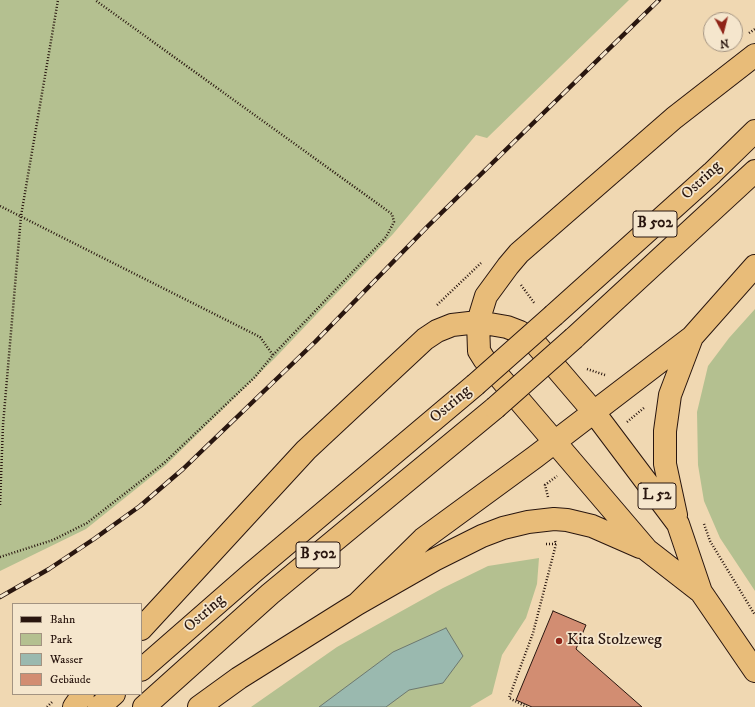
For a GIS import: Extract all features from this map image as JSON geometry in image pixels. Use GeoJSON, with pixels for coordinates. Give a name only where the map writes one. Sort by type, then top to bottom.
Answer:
{"type":"FeatureCollection","features":[{"type":"Feature","properties":{"kind":"highway"},"geometry":{"type":"LineString","coordinates":[[142,628],[306,450],[424,340],[437,331],[452,325],[478,322],[486,296],[519,253],[674,118],[755,55]]}},
{"type":"Feature","properties":{"kind":"highway","name":"Ostring"},"geometry":{"type":"LineString","coordinates":[[142,669],[252,573],[475,385],[712,173],[755,131]]}},
{"type":"Feature","properties":{"kind":"highway","name":"Ostring"},"geometry":{"type":"LineString","coordinates":[[144,707],[270,594],[495,408],[574,338],[755,171]]}},
{"type":"Feature","properties":{"kind":"highway"},"geometry":{"type":"LineString","coordinates":[[357,604],[423,539],[555,442],[593,411],[692,337],[755,266]]}},
{"type":"Feature","properties":{"kind":"highway","name":"L 52"},"geometry":{"type":"LineString","coordinates":[[647,550],[484,359],[479,351],[478,322],[507,327],[520,332],[534,342],[593,411],[678,524],[702,592],[755,671]]}},
{"type":"Feature","properties":{"kind":"highway"},"geometry":{"type":"LineString","coordinates":[[678,524],[667,479],[665,431],[670,395],[692,337]]}},
{"type":"Feature","properties":{"kind":"highway"},"geometry":{"type":"LineString","coordinates":[[199,707],[239,678],[357,604],[434,560],[482,536],[503,528],[528,522],[554,519],[576,522],[609,532],[647,550],[702,592]]}},
{"type":"Feature","properties":{"kind":"highway"},"geometry":{"type":"LineString","coordinates":[[74,707],[82,695]]}},
{"type":"Feature","properties":{"kind":"highway"},"geometry":{"type":"LineString","coordinates":[[99,707],[113,695]]}},
{"type":"Feature","properties":{"kind":"path"},"geometry":{"type":"LineString","coordinates":[[0,505],[3,425],[21,216],[58,0]]}},
{"type":"Feature","properties":{"kind":"path"},"geometry":{"type":"LineString","coordinates":[[0,557],[53,540],[87,523],[164,463],[255,378],[273,355],[386,237],[394,222],[392,214],[95,0]]}},
{"type":"Feature","properties":{"kind":"path"},"geometry":{"type":"LineString","coordinates":[[0,206],[260,337],[273,355]]}},
{"type":"Feature","properties":{"kind":"path"},"geometry":{"type":"LineString","coordinates":[[703,522],[710,541],[755,615]]}},
{"type":"Feature","properties":{"kind":"path"},"geometry":{"type":"LineString","coordinates":[[527,707],[509,698],[533,634],[556,544]]}},
{"type":"Feature","properties":{"kind":"green space"},"geometry":{"type":"Polygon","coordinates":[[[0,0],[629,0],[487,138],[476,135],[393,234],[275,358],[166,465],[86,529],[0,571],[0,0]]]}},
{"type":"Feature","properties":{"kind":"green space"},"geometry":{"type":"Polygon","coordinates":[[[755,309],[755,591],[720,538],[704,501],[698,465],[697,412],[708,366],[729,338],[755,309]]]}},
{"type":"Feature","properties":{"kind":"green space"},"geometry":{"type":"Polygon","coordinates":[[[539,558],[537,584],[526,618],[502,655],[492,694],[470,707],[251,707],[337,647],[443,588],[488,566],[539,558]]]}},
{"type":"Feature","properties":{"kind":"water"},"geometry":{"type":"Polygon","coordinates":[[[446,628],[463,656],[443,683],[409,690],[386,707],[319,707],[393,652],[446,628]]]}},
{"type":"Feature","properties":{"kind":"building"},"geometry":{"type":"Polygon","coordinates":[[[553,611],[586,625],[576,649],[642,707],[532,707],[516,700],[553,611]]]}},
{"type":"Feature","properties":{"kind":"railway"},"geometry":{"type":"LineString","coordinates":[[0,597],[49,569],[94,539],[140,506],[183,469],[315,342],[428,226],[659,0]]}},
{"type":"Feature","properties":{"kind":"place","name":"Kita Stolzeweg"},"geometry":{"type":"Point","coordinates":[559,641]}}]}
